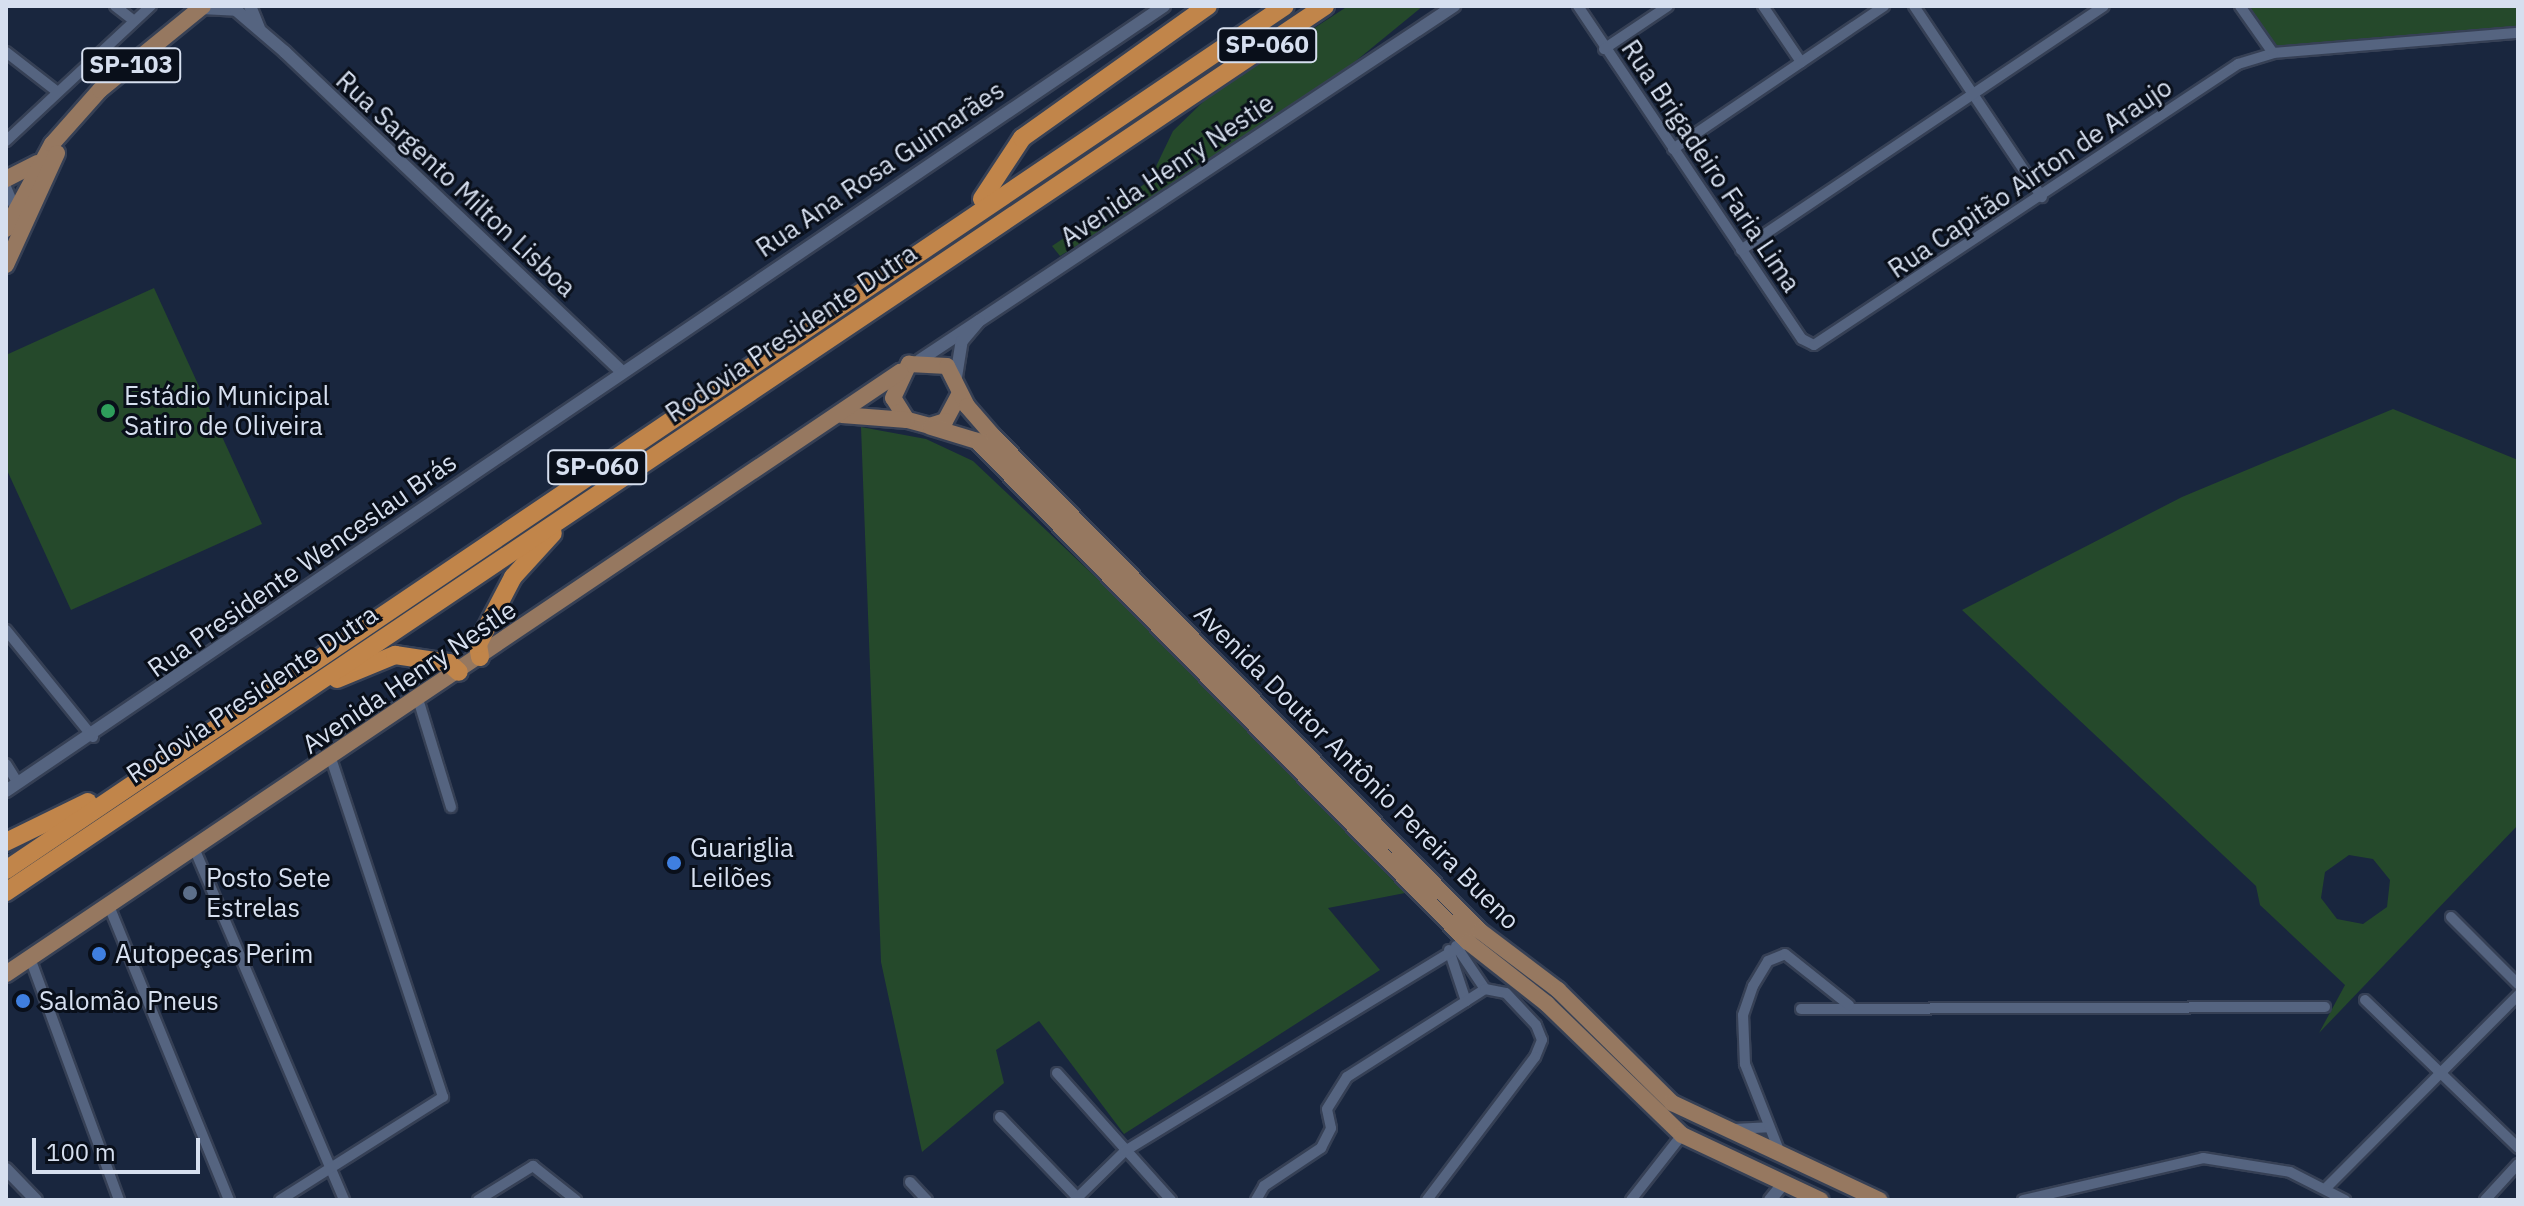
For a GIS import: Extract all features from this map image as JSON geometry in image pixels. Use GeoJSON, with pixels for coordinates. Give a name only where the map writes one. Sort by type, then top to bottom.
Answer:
{"type":"FeatureCollection","features":[{"type":"Feature","properties":{"kind":"highway"},"geometry":{"type":"LineString","coordinates":[[952,229],[997,184],[1022,138],[1208,6]]}},
{"type":"Feature","properties":{"kind":"highway","name":"Rodovia Presidente Dutra"},"geometry":{"type":"LineString","coordinates":[[6,870],[1285,6]]}},
{"type":"Feature","properties":{"kind":"highway","name":"Rodovia Presidente Dutra"},"geometry":{"type":"LineString","coordinates":[[6,892],[1325,6]]}},
{"type":"Feature","properties":{"kind":"highway"},"geometry":{"type":"LineString","coordinates":[[480,657],[478,644],[523,562],[592,496]]}},
{"type":"Feature","properties":{"kind":"highway"},"geometry":{"type":"LineString","coordinates":[[311,686],[395,655],[449,663],[459,672]]}},
{"type":"Feature","properties":{"kind":"highway"},"geometry":{"type":"LineString","coordinates":[[6,842],[134,781]]}},
{"type":"Feature","properties":{"kind":"main road","name":"SP-103"},"geometry":{"type":"LineString","coordinates":[[6,229],[46,152],[100,90],[202,7]]}},
{"type":"Feature","properties":{"kind":"main road"},"geometry":{"type":"LineString","coordinates":[[8,261],[68,129]]}},
{"type":"Feature","properties":{"kind":"main road"},"geometry":{"type":"LineString","coordinates":[[6,179],[22,177],[46,152]]}},
{"type":"Feature","properties":{"kind":"main road"},"geometry":{"type":"LineString","coordinates":[[8,261],[16,210]]}},
{"type":"Feature","properties":{"kind":"main road"},"geometry":{"type":"LineString","coordinates":[[836,416],[907,420],[930,426],[951,415],[958,385],[935,360],[920,360],[900,372],[893,398],[907,420]]}},
{"type":"Feature","properties":{"kind":"main road","name":"Avenida Henry Nestle"},"geometry":{"type":"LineString","coordinates":[[6,974],[459,672],[900,372]]}},
{"type":"Feature","properties":{"kind":"main road","name":"Avenida Doutor Antônio Pereira Bueno"},"geometry":{"type":"LineString","coordinates":[[958,385],[994,437],[1463,942],[1558,990],[1672,1103],[1879,1200]]}},
{"type":"Feature","properties":{"kind":"main road","name":"Avenida Doutor Antônio Pereira Bueno"},"geometry":{"type":"LineString","coordinates":[[930,426],[986,449],[1463,942],[1563,1018],[1682,1135],[1820,1200]]}},
{"type":"Feature","properties":{"kind":"main road"},"geometry":{"type":"LineString","coordinates":[[1682,1135],[1700,1124],[1722,1129]]}},
{"type":"Feature","properties":{"kind":"main road"},"geometry":{"type":"LineString","coordinates":[[1785,1184],[1791,1158]]}},
{"type":"Feature","properties":{"kind":"main road"},"geometry":{"type":"LineString","coordinates":[[1785,1184],[1791,1158]]}},
{"type":"Feature","properties":{"kind":"street"},"geometry":{"type":"LineString","coordinates":[[115,6],[133,20]]}},
{"type":"Feature","properties":{"kind":"street"},"geometry":{"type":"LineString","coordinates":[[6,141],[55,90],[151,6]]}},
{"type":"Feature","properties":{"kind":"street"},"geometry":{"type":"LineString","coordinates":[[250,6],[260,31]]}},
{"type":"Feature","properties":{"kind":"street","name":"Rua Ana Rosa Guimarães"},"geometry":{"type":"LineString","coordinates":[[621,371],[1164,6]]}},
{"type":"Feature","properties":{"kind":"street","name":"Avenida Henry Nestie"},"geometry":{"type":"LineString","coordinates":[[920,360],[1454,6]]}},
{"type":"Feature","properties":{"kind":"street","name":"Rua Brigadeiro Faria Lima"},"geometry":{"type":"LineString","coordinates":[[1578,6],[1604,49],[1802,339],[1814,345]]}},
{"type":"Feature","properties":{"kind":"street"},"geometry":{"type":"LineString","coordinates":[[1604,49],[1668,6]]}},
{"type":"Feature","properties":{"kind":"street"},"geometry":{"type":"LineString","coordinates":[[1763,6],[1801,62]]}},
{"type":"Feature","properties":{"kind":"street"},"geometry":{"type":"LineString","coordinates":[[1673,149],[1884,6]]}},
{"type":"Feature","properties":{"kind":"street"},"geometry":{"type":"LineString","coordinates":[[1914,6],[2042,197]]}},
{"type":"Feature","properties":{"kind":"street"},"geometry":{"type":"LineString","coordinates":[[1741,250],[2104,6]]}},
{"type":"Feature","properties":{"kind":"street"},"geometry":{"type":"LineString","coordinates":[[2240,6],[2273,53]]}},
{"type":"Feature","properties":{"kind":"street","name":"Rua Sargento Milton Lisboa"},"geometry":{"type":"LineString","coordinates":[[202,7],[236,10],[621,371]]}},
{"type":"Feature","properties":{"kind":"street","name":"Rua Capitão Airton de Araujo"},"geometry":{"type":"LineString","coordinates":[[1814,345],[2042,197],[2238,64],[2273,53],[2518,33]]}},
{"type":"Feature","properties":{"kind":"street"},"geometry":{"type":"LineString","coordinates":[[6,52],[55,90]]}},
{"type":"Feature","properties":{"kind":"street"},"geometry":{"type":"LineString","coordinates":[[6,187],[16,210]]}},
{"type":"Feature","properties":{"kind":"street"},"geometry":{"type":"LineString","coordinates":[[958,385],[962,341],[984,315]]}},
{"type":"Feature","properties":{"kind":"street","name":"Rua Presidente Wenceslau Brás"},"geometry":{"type":"LineString","coordinates":[[6,791],[93,737],[621,371]]}},
{"type":"Feature","properties":{"kind":"street"},"geometry":{"type":"LineString","coordinates":[[6,630],[93,737]]}},
{"type":"Feature","properties":{"kind":"street"},"geometry":{"type":"LineString","coordinates":[[418,699],[451,807]]}},
{"type":"Feature","properties":{"kind":"street"},"geometry":{"type":"LineString","coordinates":[[280,1200],[331,1164],[443,1097],[331,758]]}},
{"type":"Feature","properties":{"kind":"street"},"geometry":{"type":"LineString","coordinates":[[6,764],[18,783]]}},
{"type":"Feature","properties":{"kind":"street"},"geometry":{"type":"LineString","coordinates":[[194,848],[344,1200]]}},
{"type":"Feature","properties":{"kind":"street"},"geometry":{"type":"LineString","coordinates":[[109,906],[229,1200]]}},
{"type":"Feature","properties":{"kind":"street"},"geometry":{"type":"LineString","coordinates":[[2451,917],[2518,984]]}},
{"type":"Feature","properties":{"kind":"street"},"geometry":{"type":"LineString","coordinates":[[1463,942],[1485,989]]}},
{"type":"Feature","properties":{"kind":"street"},"geometry":{"type":"LineString","coordinates":[[1463,942],[1466,1001]]}},
{"type":"Feature","properties":{"kind":"street"},"geometry":{"type":"LineString","coordinates":[[1000,1117],[1077,1199],[1125,1151],[1463,942]]}},
{"type":"Feature","properties":{"kind":"street"},"geometry":{"type":"LineString","coordinates":[[1791,1158],[1768,1127],[1745,1064],[1743,1015],[1768,961],[1792,956],[1851,1006]]}},
{"type":"Feature","properties":{"kind":"street"},"geometry":{"type":"LineString","coordinates":[[30,958],[119,1200]]}},
{"type":"Feature","properties":{"kind":"street"},"geometry":{"type":"LineString","coordinates":[[1256,1200],[1264,1186],[1321,1148],[1331,1128],[1327,1109],[1347,1077],[1485,989],[1506,993],[1542,1040],[1427,1200]]}},
{"type":"Feature","properties":{"kind":"street"},"geometry":{"type":"LineString","coordinates":[[2327,1187],[2518,995]]}},
{"type":"Feature","properties":{"kind":"street"},"geometry":{"type":"LineString","coordinates":[[2365,1000],[2518,1148]]}},
{"type":"Feature","properties":{"kind":"street"},"geometry":{"type":"LineString","coordinates":[[1801,1009],[1851,1006],[2325,1007]]}},
{"type":"Feature","properties":{"kind":"street"},"geometry":{"type":"LineString","coordinates":[[1057,1073],[1171,1200]]}},
{"type":"Feature","properties":{"kind":"street"},"geometry":{"type":"LineString","coordinates":[[1722,1129],[1768,1127]]}},
{"type":"Feature","properties":{"kind":"street"},"geometry":{"type":"LineString","coordinates":[[1631,1200],[1682,1135]]}},
{"type":"Feature","properties":{"kind":"street"},"geometry":{"type":"LineString","coordinates":[[2023,1200],[2203,1158],[2247,1161],[2327,1187],[2345,1200]]}},
{"type":"Feature","properties":{"kind":"street"},"geometry":{"type":"LineString","coordinates":[[2485,1200],[2518,1164]]}},
{"type":"Feature","properties":{"kind":"street"},"geometry":{"type":"LineString","coordinates":[[478,1200],[533,1166],[576,1200]]}},
{"type":"Feature","properties":{"kind":"street"},"geometry":{"type":"LineString","coordinates":[[6,1169],[36,1200]]}},
{"type":"Feature","properties":{"kind":"street"},"geometry":{"type":"LineString","coordinates":[[910,1182],[927,1200]]}},
{"type":"Feature","properties":{"kind":"street"},"geometry":{"type":"LineString","coordinates":[[1770,1200],[1785,1184]]}},
{"type":"Feature","properties":{"kind":"green space"},"geometry":{"type":"Polygon","coordinates":[[[1348,6],[1423,6],[1291,114],[1060,256],[1052,246],[1149,181],[1173,131],[1207,98],[1348,6]]]}},
{"type":"Feature","properties":{"kind":"green space"},"geometry":{"type":"Polygon","coordinates":[[[2246,6],[2518,6],[2518,36],[2282,52],[2246,6]]]}},
{"type":"Feature","properties":{"kind":"green space","name":"Estádio Municipal Satiro de Oliveira"},"geometry":{"type":"Polygon","coordinates":[[[154,288],[262,524],[71,610],[6,468],[6,355],[154,288]]]}},
{"type":"Feature","properties":{"kind":"green space"},"geometry":{"type":"Polygon","coordinates":[[[2393,409],[2518,460],[2518,825],[2319,1033],[2345,985],[2260,905],[2256,886],[1962,610],[2182,497],[2393,409]],[[2349,855],[2325,872],[2321,898],[2337,919],[2363,924],[2387,907],[2390,880],[2373,859],[2349,855]]]}},
{"type":"Feature","properties":{"kind":"green space"},"geometry":{"type":"Polygon","coordinates":[[[861,427],[926,439],[973,461],[1160,638],[1405,893],[1328,908],[1380,970],[1124,1134],[1039,1021],[996,1050],[1004,1083],[922,1152],[881,962],[861,427]]]}},
{"type":"Feature","properties":{"kind":"place","name":"Estádio Municipal Satiro de Oliveira"},"geometry":{"type":"Point","coordinates":[108,411]}},
{"type":"Feature","properties":{"kind":"place","name":"Guariglia Leilões"},"geometry":{"type":"Point","coordinates":[674,863]}},
{"type":"Feature","properties":{"kind":"place","name":"Posto Sete Estrelas"},"geometry":{"type":"Point","coordinates":[190,893]}},
{"type":"Feature","properties":{"kind":"place","name":"Autopeças Perim"},"geometry":{"type":"Point","coordinates":[99,954]}},
{"type":"Feature","properties":{"kind":"place","name":"Salomão Pneus"},"geometry":{"type":"Point","coordinates":[23,1001]}}]}
